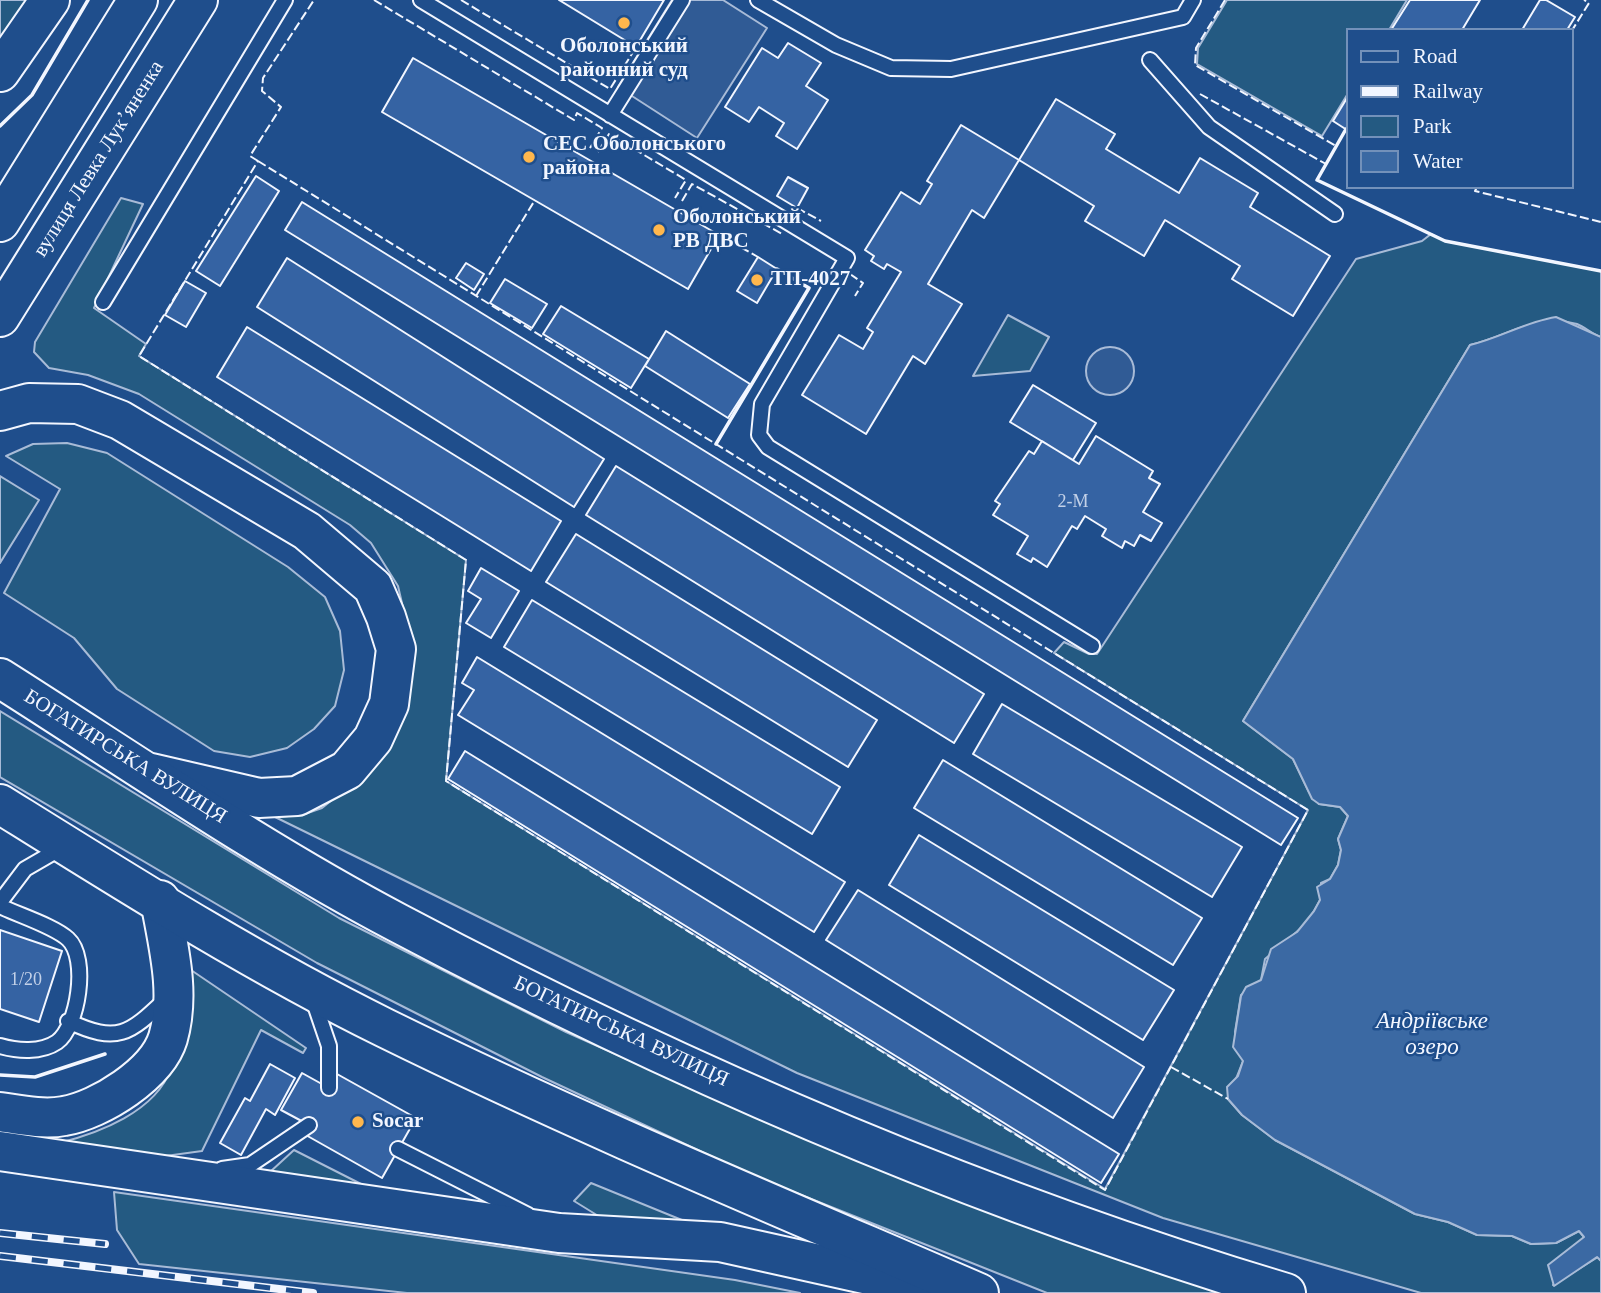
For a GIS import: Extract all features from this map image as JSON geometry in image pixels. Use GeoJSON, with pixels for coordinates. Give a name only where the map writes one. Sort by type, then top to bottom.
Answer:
{"type":"FeatureCollection","features":[{"type":"Feature","properties":{"kind":"main road"},"geometry":{"type":"LineString","coordinates":[[0,72],[50,0]]}},
{"type":"Feature","properties":{"kind":"main road"},"geometry":{"type":"LineString","coordinates":[[0,222],[138,0]]}},
{"type":"Feature","properties":{"kind":"main road","name":"вулиця Левка Лукʼяненка"},"geometry":{"type":"LineString","coordinates":[[0,317],[198,0]]}},
{"type":"Feature","properties":{"kind":"main road"},"geometry":{"type":"LineString","coordinates":[[0,411],[29,403],[78,404],[120,420],[307,531],[373,587],[386,617],[396,649],[389,705],[373,739],[347,770],[297,796],[259,798],[149,773]]}},
{"type":"Feature","properties":{"kind":"main road","name":"БОГАТИРСЬКА ВУЛИЦЯ"},"geometry":{"type":"LineString","coordinates":[[0,678],[310,873],[397,923],[576,1013],[779,1107],[1043,1214],[1161,1256],[1286,1293]]}},
{"type":"Feature","properties":{"kind":"main road"},"geometry":{"type":"LineString","coordinates":[[0,804],[308,988],[385,1028],[534,1098],[979,1293]]}},
{"type":"Feature","properties":{"kind":"main road"},"geometry":{"type":"LineString","coordinates":[[0,1112],[64,1116],[108,1100],[142,1077],[167,1040],[174,991],[160,900]]}},
{"type":"Feature","properties":{"kind":"main road"},"geometry":{"type":"LineString","coordinates":[[0,1151],[559,1233],[720,1242],[950,1293]]}},
{"type":"Feature","properties":{"kind":"lane"},"geometry":{"type":"LineString","coordinates":[[103,302],[285,0]]}},
{"type":"Feature","properties":{"kind":"lane"},"geometry":{"type":"LineString","coordinates":[[421,0],[848,258],[762,404],[759,435],[768,447],[1092,646]]}},
{"type":"Feature","properties":{"kind":"lane"},"geometry":{"type":"LineString","coordinates":[[610,115],[682,0]]}},
{"type":"Feature","properties":{"kind":"lane"},"geometry":{"type":"LineString","coordinates":[[758,0],[836,45],[891,68],[951,69],[1183,16],[1193,0]]}},
{"type":"Feature","properties":{"kind":"lane"},"geometry":{"type":"LineString","coordinates":[[1150,60],[1209,127],[1335,214]]}},
{"type":"Feature","properties":{"kind":"lane"},"geometry":{"type":"LineString","coordinates":[[0,1046],[15,1050],[44,1048],[59,1041],[79,1000],[80,966],[76,949],[67,937],[0,904],[25,869],[66,845]]}},
{"type":"Feature","properties":{"kind":"lane"},"geometry":{"type":"LineString","coordinates":[[308,988],[329,1046],[329,1088]]}},
{"type":"Feature","properties":{"kind":"lane"},"geometry":{"type":"LineString","coordinates":[[68,1021],[100,1034],[116,1034],[138,1026],[174,991]]}},
{"type":"Feature","properties":{"kind":"lane"},"geometry":{"type":"LineString","coordinates":[[190,1178],[200,1172],[250,1165],[309,1125]]}},
{"type":"Feature","properties":{"kind":"lane"},"geometry":{"type":"LineString","coordinates":[[398,1149],[559,1233]]}},
{"type":"Feature","properties":{"kind":"green space"},"geometry":{"type":"Polygon","coordinates":[[[0,0],[32,0],[0,50],[0,0]]]}},
{"type":"Feature","properties":{"kind":"green space"},"geometry":{"type":"Polygon","coordinates":[[[1227,0],[1407,0],[1390,28],[1346,28],[1346,97],[1322,136],[1197,64],[1198,48],[1227,0]]]}},
{"type":"Feature","properties":{"kind":"green space"},"geometry":{"type":"Polygon","coordinates":[[[121,198],[143,204],[94,308],[146,344],[139,356],[466,560],[446,781],[1105,1189],[1308,810],[1054,653],[1064,642],[1089,654],[1097,654],[1356,259],[1422,241],[1431,234],[1445,241],[1601,271],[1601,337],[1577,324],[1548,321],[1470,345],[1243,721],[1293,759],[1309,792],[1319,804],[1340,807],[1348,816],[1338,839],[1341,850],[1338,865],[1330,879],[1321,883],[1320,900],[1307,923],[1265,959],[1261,980],[1241,995],[1235,1032],[1243,1061],[1228,1099],[1242,1115],[1275,1140],[1415,1214],[1448,1222],[1477,1235],[1512,1236],[1531,1244],[1556,1243],[1579,1231],[1584,1237],[1553,1285],[1598,1257],[1601,1261],[1601,1293],[1421,1293],[1163,1218],[797,1073],[275,817],[302,815],[322,808],[362,776],[413,651],[398,586],[371,543],[350,525],[139,394],[88,375],[49,368],[34,352],[35,342],[121,198]]]}},
{"type":"Feature","properties":{"kind":"green space"},"geometry":{"type":"Polygon","coordinates":[[[1008,315],[1049,337],[1030,371],[973,376],[1008,315]]]}},
{"type":"Feature","properties":{"kind":"green space"},"geometry":{"type":"Polygon","coordinates":[[[67,443],[107,453],[288,567],[325,597],[340,631],[344,670],[335,706],[314,729],[287,748],[250,757],[214,751],[117,689],[74,638],[4,593],[60,489],[6,456],[33,444],[67,443]]]}},
{"type":"Feature","properties":{"kind":"green space"},"geometry":{"type":"Polygon","coordinates":[[[0,476],[39,500],[0,563],[0,476]]]}},
{"type":"Feature","properties":{"kind":"green space"},"geometry":{"type":"Polygon","coordinates":[[[0,711],[339,918],[566,1032],[775,1125],[1036,1230],[1225,1293],[1047,1293],[751,1175],[542,1077],[317,963],[0,777],[0,711]]]}},
{"type":"Feature","properties":{"kind":"green space"},"geometry":{"type":"Polygon","coordinates":[[[188,968],[306,1048],[303,1053],[261,1030],[202,1151],[151,1158],[59,1143],[108,1127],[124,1118],[139,1109],[163,1084],[171,1069],[177,1046],[188,968]]]}},
{"type":"Feature","properties":{"kind":"green space"},"geometry":{"type":"Polygon","coordinates":[[[294,1150],[363,1185],[270,1172],[294,1150]]]}},
{"type":"Feature","properties":{"kind":"green space"},"geometry":{"type":"Polygon","coordinates":[[[591,1183],[699,1227],[600,1217],[574,1201],[591,1183]]]}},
{"type":"Feature","properties":{"kind":"green space"},"geometry":{"type":"Polygon","coordinates":[[[114,1192],[735,1280],[800,1293],[407,1293],[139,1264],[117,1230],[114,1192]]]}},
{"type":"Feature","properties":{"kind":"shaded area"},"geometry":{"type":"Polygon","coordinates":[[[672,0],[723,0],[767,28],[697,138],[618,87],[672,0]]]}},
{"type":"Feature","properties":{"kind":"shaded area"},"geometry":{"type":"Polygon","coordinates":[[[1110,347],[1127,354],[1134,371],[1127,388],[1110,395],[1093,388],[1086,371],[1093,354],[1110,347]]]}},
{"type":"Feature","properties":{"kind":"water","name":"Андріївське озеро"},"geometry":{"type":"Polygon","coordinates":[[[1556,317],[1601,337],[1601,1261],[1597,1257],[1554,1286],[1548,1265],[1584,1237],[1579,1231],[1556,1243],[1531,1244],[1512,1236],[1477,1235],[1448,1222],[1415,1214],[1275,1140],[1242,1115],[1228,1099],[1227,1087],[1238,1076],[1243,1061],[1233,1047],[1241,996],[1246,987],[1261,980],[1271,949],[1297,932],[1314,911],[1320,900],[1317,887],[1330,879],[1338,865],[1341,850],[1338,839],[1348,816],[1340,807],[1319,804],[1312,799],[1293,759],[1243,721],[1470,345],[1556,317]]]}},
{"type":"Feature","properties":{"kind":"building","name":"Оболонський районний суд"},"geometry":{"type":"Polygon","coordinates":[[[559,0],[664,0],[636,47],[559,0]]]}},
{"type":"Feature","properties":{"kind":"building"},"geometry":{"type":"Polygon","coordinates":[[[1410,0],[1480,0],[1463,28],[1392,28],[1410,0]]]}},
{"type":"Feature","properties":{"kind":"building"},"geometry":{"type":"Polygon","coordinates":[[[1540,0],[1546,0],[1575,17],[1568,28],[1523,28],[1540,0]]]}},
{"type":"Feature","properties":{"kind":"building"},"geometry":{"type":"Polygon","coordinates":[[[788,43],[821,63],[806,86],[828,100],[797,149],[776,136],[784,123],[759,107],[749,122],[725,107],[762,48],[778,58],[788,43]]]}},
{"type":"Feature","properties":{"kind":"building"},"geometry":{"type":"Polygon","coordinates":[[[413,58],[719,235],[688,289],[382,112],[413,58]]]}},
{"type":"Feature","properties":{"kind":"building"},"geometry":{"type":"Polygon","coordinates":[[[1056,99],[1115,134],[1106,149],[1179,193],[1200,158],[1258,193],[1250,207],[1330,256],[1293,316],[1232,279],[1240,266],[1165,220],[1144,256],[1085,221],[1094,206],[1019,160],[1056,99]]]}},
{"type":"Feature","properties":{"kind":"building"},"geometry":{"type":"Polygon","coordinates":[[[1346,100],[1346,129],[1333,121],[1346,100]]]}},
{"type":"Feature","properties":{"kind":"building"},"geometry":{"type":"Polygon","coordinates":[[[961,125],[1019,160],[984,218],[972,210],[928,284],[962,304],[925,364],[913,356],[866,434],[802,395],[839,335],[863,349],[873,332],[867,328],[901,272],[887,264],[884,269],[871,261],[874,256],[865,250],[901,192],[920,204],[932,184],[927,181],[961,125]]]}},
{"type":"Feature","properties":{"kind":"building"},"geometry":{"type":"Polygon","coordinates":[[[256,176],[279,191],[220,286],[196,271],[256,176]]]}},
{"type":"Feature","properties":{"kind":"building"},"geometry":{"type":"Polygon","coordinates":[[[788,177],[808,188],[797,208],[777,196],[788,177]]]}},
{"type":"Feature","properties":{"kind":"building"},"geometry":{"type":"Polygon","coordinates":[[[302,202],[1298,818],[1281,845],[285,230],[302,202]]]}},
{"type":"Feature","properties":{"kind":"building","name":"ТП-4027"},"geometry":{"type":"Polygon","coordinates":[[[758,257],[777,269],[757,303],[737,291],[758,257]]]}},
{"type":"Feature","properties":{"kind":"building"},"geometry":{"type":"Polygon","coordinates":[[[287,258],[604,459],[574,507],[257,307],[287,258]]]}},
{"type":"Feature","properties":{"kind":"building"},"geometry":{"type":"Polygon","coordinates":[[[466,263],[484,274],[474,290],[456,278],[466,263]]]}},
{"type":"Feature","properties":{"kind":"building"},"geometry":{"type":"Polygon","coordinates":[[[505,279],[547,304],[532,328],[490,303],[505,279]]]}},
{"type":"Feature","properties":{"kind":"building"},"geometry":{"type":"Polygon","coordinates":[[[185,281],[206,293],[186,327],[165,315],[185,281]]]}},
{"type":"Feature","properties":{"kind":"building"},"geometry":{"type":"Polygon","coordinates":[[[561,306],[649,359],[631,388],[543,334],[561,306]]]}},
{"type":"Feature","properties":{"kind":"building"},"geometry":{"type":"Polygon","coordinates":[[[247,327],[561,521],[531,571],[217,377],[247,327]]]}},
{"type":"Feature","properties":{"kind":"building"},"geometry":{"type":"Polygon","coordinates":[[[666,331],[750,384],[728,418],[645,366],[666,331]]]}},
{"type":"Feature","properties":{"kind":"building"},"geometry":{"type":"Polygon","coordinates":[[[1033,385],[1096,423],[1073,460],[1010,422],[1033,385]]]}},
{"type":"Feature","properties":{"kind":"building"},"geometry":{"type":"Polygon","coordinates":[[[1096,436],[1153,471],[1149,478],[1160,484],[1143,512],[1162,523],[1151,541],[1140,535],[1134,546],[1125,541],[1122,548],[1102,536],[1106,529],[1085,516],[1077,529],[1072,526],[1047,567],[1033,558],[1031,562],[1017,554],[1028,536],[993,515],[1000,504],[995,501],[1029,451],[1034,454],[1042,441],[1079,464],[1096,436]]]}},
{"type":"Feature","properties":{"kind":"building"},"geometry":{"type":"Polygon","coordinates":[[[616,466],[984,694],[954,743],[586,515],[616,466]]]}},
{"type":"Feature","properties":{"kind":"building"},"geometry":{"type":"Polygon","coordinates":[[[576,534],[877,720],[848,767],[546,582],[576,534]]]}},
{"type":"Feature","properties":{"kind":"building"},"geometry":{"type":"Polygon","coordinates":[[[481,568],[519,591],[491,638],[466,623],[481,599],[468,591],[481,568]]]}},
{"type":"Feature","properties":{"kind":"building"},"geometry":{"type":"Polygon","coordinates":[[[532,600],[840,787],[812,834],[504,647],[532,600]]]}},
{"type":"Feature","properties":{"kind":"building"},"geometry":{"type":"Polygon","coordinates":[[[477,657],[845,882],[814,932],[458,715],[474,690],[462,683],[477,657]]]}},
{"type":"Feature","properties":{"kind":"building"},"geometry":{"type":"Polygon","coordinates":[[[1002,704],[1242,847],[1212,897],[973,754],[1002,704]]]}},
{"type":"Feature","properties":{"kind":"building"},"geometry":{"type":"Polygon","coordinates":[[[465,751],[1119,1154],[1101,1183],[448,779],[465,751]]]}},
{"type":"Feature","properties":{"kind":"building"},"geometry":{"type":"Polygon","coordinates":[[[943,760],[1202,918],[1173,965],[914,808],[943,760]]]}},
{"type":"Feature","properties":{"kind":"building"},"geometry":{"type":"Polygon","coordinates":[[[919,835],[1174,990],[1143,1040],[889,885],[919,835]]]}},
{"type":"Feature","properties":{"kind":"building"},"geometry":{"type":"Polygon","coordinates":[[[858,890],[1144,1067],[1113,1118],[826,940],[858,890]]]}},
{"type":"Feature","properties":{"kind":"building"},"geometry":{"type":"Polygon","coordinates":[[[0,930],[62,951],[39,1022],[0,1009],[0,930]]]}},
{"type":"Feature","properties":{"kind":"building"},"geometry":{"type":"Polygon","coordinates":[[[270,1064],[295,1078],[275,1115],[266,1109],[241,1155],[220,1143],[245,1098],[250,1101],[270,1064]]]}},
{"type":"Feature","properties":{"kind":"building","name":"Socar"},"geometry":{"type":"Polygon","coordinates":[[[302,1073],[329,1088],[337,1074],[416,1118],[382,1178],[304,1134],[309,1125],[281,1110],[302,1073]]]}},
{"type":"Feature","properties":{"kind":"railway"},"geometry":{"type":"LineString","coordinates":[[0,1233],[105,1244]]}},
{"type":"Feature","properties":{"kind":"railway"},"geometry":{"type":"LineString","coordinates":[[0,1256],[313,1293]]}},
{"type":"Feature","properties":{"kind":"fence"},"geometry":{"type":"LineString","coordinates":[[258,161],[250,156],[281,107],[262,91],[263,78],[314,0]]}},
{"type":"Feature","properties":{"kind":"fence"},"geometry":{"type":"LineString","coordinates":[[374,0],[574,120],[577,113],[602,128],[590,148]]}},
{"type":"Feature","properties":{"kind":"fence"},"geometry":{"type":"LineString","coordinates":[[461,0],[610,89],[638,44]]}},
{"type":"Feature","properties":{"kind":"fence"},"geometry":{"type":"LineString","coordinates":[[1225,0],[1196,48],[1195,65],[1336,146]]}},
{"type":"Feature","properties":{"kind":"fence"},"geometry":{"type":"LineString","coordinates":[[1573,29],[1589,3],[1584,0]]}},
{"type":"Feature","properties":{"kind":"fence"},"geometry":{"type":"LineString","coordinates":[[1200,94],[1326,164]]}},
{"type":"Feature","properties":{"kind":"fence"},"geometry":{"type":"LineString","coordinates":[[598,152],[609,134],[686,180],[675,198]]}},
{"type":"Feature","properties":{"kind":"fence"},"geometry":{"type":"LineString","coordinates":[[258,161],[1308,810],[1105,1190],[446,781],[466,560],[139,356],[258,161]]}},
{"type":"Feature","properties":{"kind":"fence"},"geometry":{"type":"LineString","coordinates":[[682,201],[692,184],[784,235]]}},
{"type":"Feature","properties":{"kind":"fence"},"geometry":{"type":"LineString","coordinates":[[1476,189],[1475,191],[1601,222]]}},
{"type":"Feature","properties":{"kind":"fence"},"geometry":{"type":"LineString","coordinates":[[476,296],[535,200]]}},
{"type":"Feature","properties":{"kind":"fence"},"geometry":{"type":"LineString","coordinates":[[797,208],[821,221]]}},
{"type":"Feature","properties":{"kind":"fence"},"geometry":{"type":"LineString","coordinates":[[719,235],[758,257]]}},
{"type":"Feature","properties":{"kind":"fence"},"geometry":{"type":"LineString","coordinates":[[850,274],[863,283],[855,296]]}},
{"type":"Feature","properties":{"kind":"fence"},"geometry":{"type":"LineString","coordinates":[[1171,1067],[1228,1099]]}},
{"type":"Feature","properties":{"kind":"wall"},"geometry":{"type":"LineString","coordinates":[[0,126],[32,95],[88,0]]}},
{"type":"Feature","properties":{"kind":"wall"},"geometry":{"type":"LineString","coordinates":[[1346,129],[1317,180],[1445,241],[1601,271]]}},
{"type":"Feature","properties":{"kind":"wall"},"geometry":{"type":"LineString","coordinates":[[716,444],[809,288],[777,269]]}},
{"type":"Feature","properties":{"kind":"wall"},"geometry":{"type":"LineString","coordinates":[[0,1075],[35,1077],[105,1054]]}},
{"type":"Feature","properties":{"kind":"place","name":"Оболонський районний суд"},"geometry":{"type":"Point","coordinates":[624,23]}},
{"type":"Feature","properties":{"kind":"place","name":"СЕС Оболонського района"},"geometry":{"type":"Point","coordinates":[529,157]}},
{"type":"Feature","properties":{"kind":"place","name":"Оболонський РВ ДВС"},"geometry":{"type":"Point","coordinates":[659,230]}},
{"type":"Feature","properties":{"kind":"place","name":"ТП-4027"},"geometry":{"type":"Point","coordinates":[757,280]}},
{"type":"Feature","properties":{"kind":"place","name":"Socar"},"geometry":{"type":"Point","coordinates":[358,1122]}}]}
